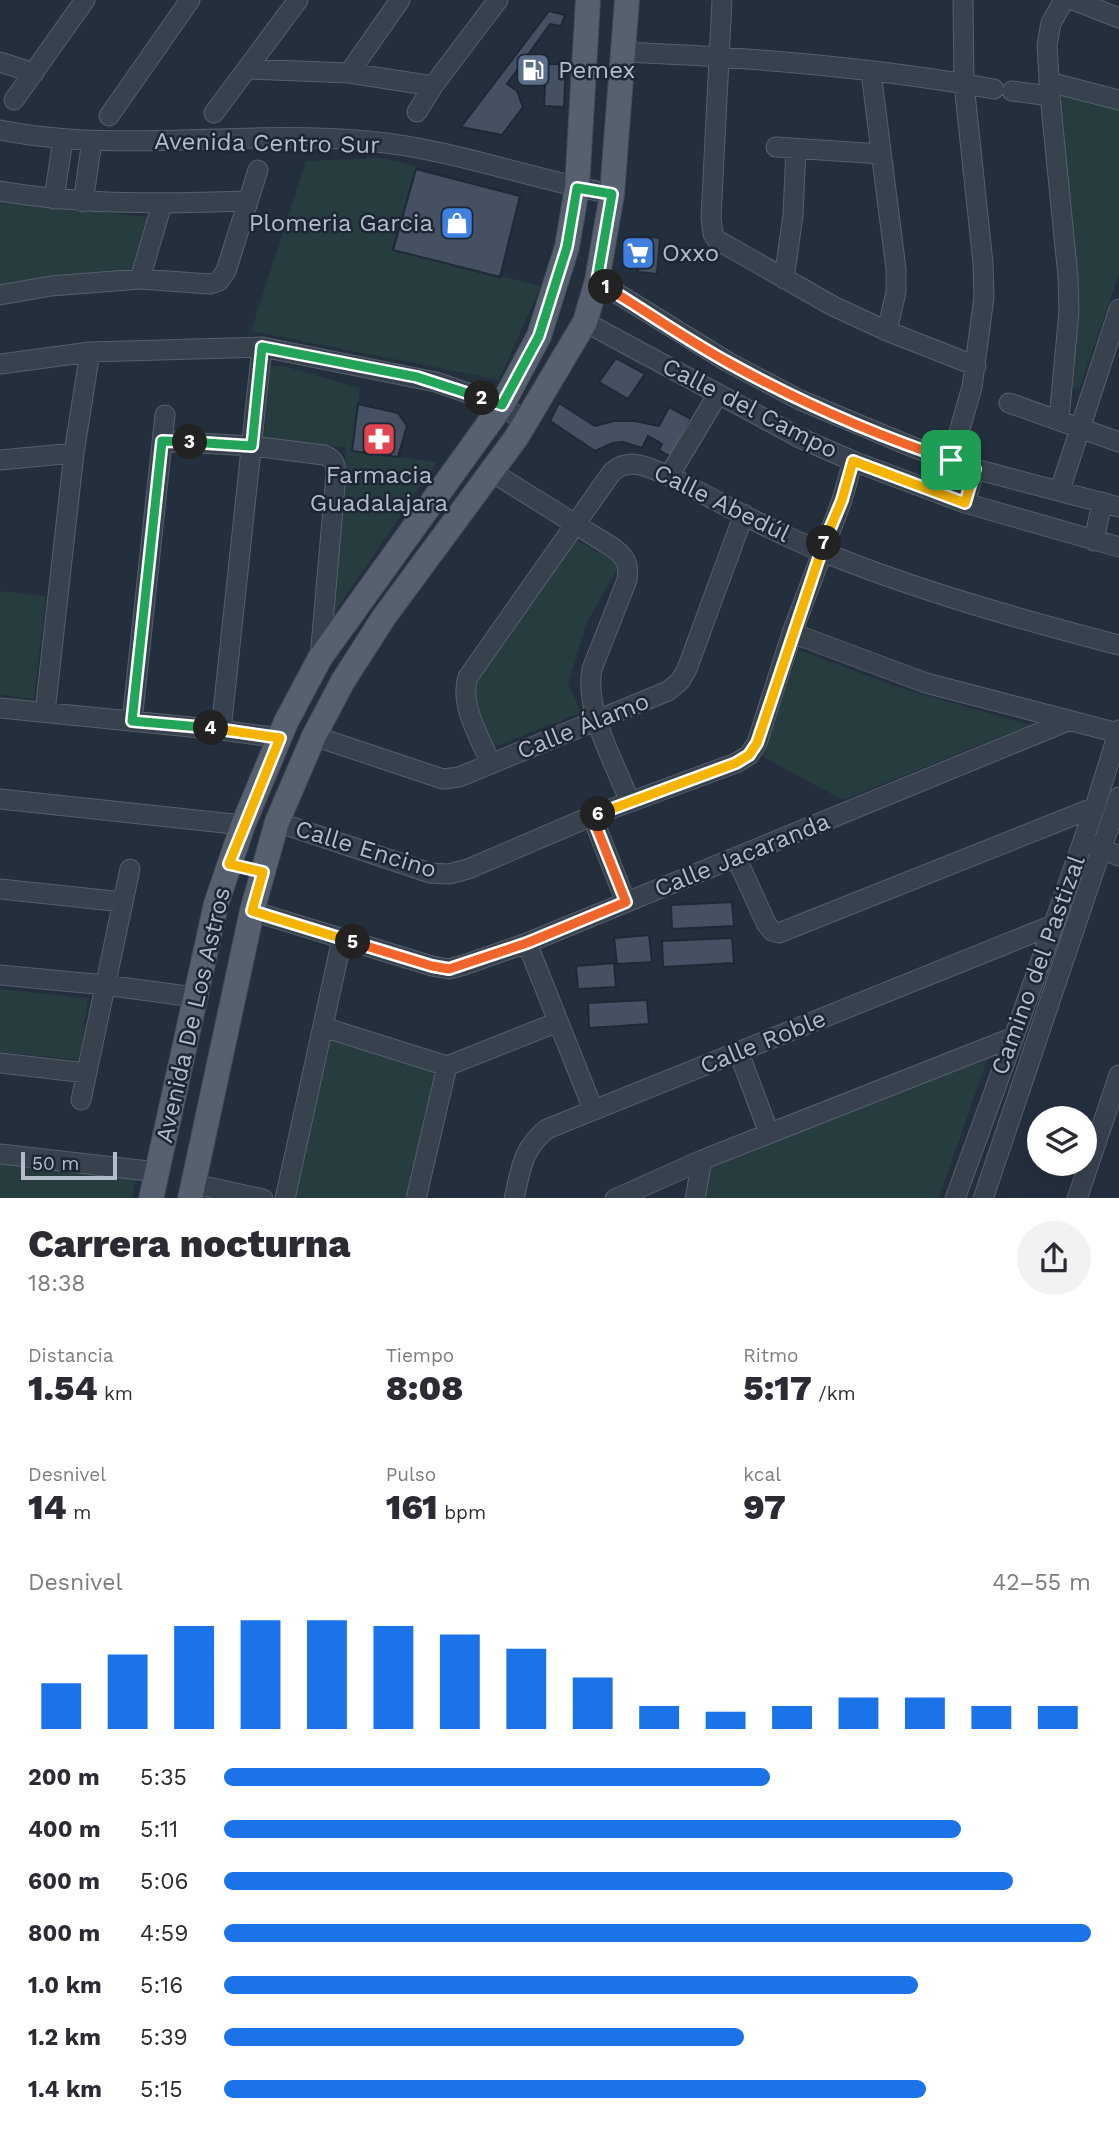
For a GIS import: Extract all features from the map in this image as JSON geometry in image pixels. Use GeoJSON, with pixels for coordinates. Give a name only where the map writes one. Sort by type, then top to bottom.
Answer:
{"type":"FeatureCollection","features":[{"type":"Feature","properties":{"kind":"main road","name":"Avenida De Los Astros"},"geometry":{"type":"LineString","coordinates":[[151,1198],[216,904],[243,825],[280,738],[320,658],[502,405],[539,336],[567,247],[577,188],[588,0]]}},
{"type":"Feature","properties":{"kind":"main road","name":"Avenida De Los Astros"},"geometry":{"type":"LineString","coordinates":[[192,1191],[252,911],[277,822],[314,736],[343,681],[384,617],[492,472],[584,323],[597,281],[612,194],[627,0]]}},
{"type":"Feature","properties":{"kind":"main road"},"geometry":{"type":"LineString","coordinates":[[229,864],[263,872]]}},
{"type":"Feature","properties":{"kind":"street"},"geometry":{"type":"LineString","coordinates":[[14,100],[85,0]]}},
{"type":"Feature","properties":{"kind":"street"},"geometry":{"type":"LineString","coordinates":[[109,116],[190,0]]}},
{"type":"Feature","properties":{"kind":"street"},"geometry":{"type":"LineString","coordinates":[[214,113],[298,0]]}},
{"type":"Feature","properties":{"kind":"street"},"geometry":{"type":"LineString","coordinates":[[349,73],[400,0]]}},
{"type":"Feature","properties":{"kind":"street"},"geometry":{"type":"LineString","coordinates":[[417,112],[433,86],[498,0]]}},
{"type":"Feature","properties":{"kind":"street"},"geometry":{"type":"LineString","coordinates":[[722,0],[711,227],[717,240],[833,306],[887,331],[976,366]]}},
{"type":"Feature","properties":{"kind":"street"},"geometry":{"type":"LineString","coordinates":[[951,460],[976,366],[984,297],[964,84],[963,0]]}},
{"type":"Feature","properties":{"kind":"street"},"geometry":{"type":"LineString","coordinates":[[1059,419],[1069,311],[1047,45],[1051,23],[1064,0]]}},
{"type":"Feature","properties":{"kind":"street"},"geometry":{"type":"LineString","coordinates":[[1073,0],[1119,18]]}},
{"type":"Feature","properties":{"kind":"street"},"geometry":{"type":"LineString","coordinates":[[624,52],[720,56],[871,72],[1003,90],[1050,89],[1119,100]]}},
{"type":"Feature","properties":{"kind":"street"},"geometry":{"type":"LineString","coordinates":[[0,62],[34,73]]}},
{"type":"Feature","properties":{"kind":"street"},"geometry":{"type":"LineString","coordinates":[[247,69],[349,73],[433,86]]}},
{"type":"Feature","properties":{"kind":"street"},"geometry":{"type":"LineString","coordinates":[[871,72],[896,269],[896,292],[887,331]]}},
{"type":"Feature","properties":{"kind":"street","name":"Avenida Centro Sur"},"geometry":{"type":"LineString","coordinates":[[0,130],[92,141],[312,138],[368,141],[416,148],[577,188],[612,194]]}},
{"type":"Feature","properties":{"kind":"street"},"geometry":{"type":"LineString","coordinates":[[54,199],[63,139]]}},
{"type":"Feature","properties":{"kind":"street"},"geometry":{"type":"LineString","coordinates":[[83,201],[92,141]]}},
{"type":"Feature","properties":{"kind":"street"},"geometry":{"type":"LineString","coordinates":[[776,148],[881,154]]}},
{"type":"Feature","properties":{"kind":"street"},"geometry":{"type":"LineString","coordinates":[[784,279],[793,215],[796,149]]}},
{"type":"Feature","properties":{"kind":"street"},"geometry":{"type":"LineString","coordinates":[[0,295],[51,286],[140,279],[209,284],[219,281],[226,271],[258,170]]}},
{"type":"Feature","properties":{"kind":"street"},"geometry":{"type":"LineString","coordinates":[[0,191],[83,201],[162,204],[248,201]]}},
{"type":"Feature","properties":{"kind":"street"},"geometry":{"type":"LineString","coordinates":[[140,279],[162,204]]}},
{"type":"Feature","properties":{"kind":"street","name":"Calle del Campo"},"geometry":{"type":"LineString","coordinates":[[597,281],[740,369],[800,400],[915,448],[975,469],[1111,504]]}},
{"type":"Feature","properties":{"kind":"street"},"geometry":{"type":"LineString","coordinates":[[1060,490],[1078,428],[1119,309]]}},
{"type":"Feature","properties":{"kind":"street","name":"Calle del Campo"},"geometry":{"type":"LineString","coordinates":[[584,323],[800,438],[853,461],[965,503],[1119,547]]}},
{"type":"Feature","properties":{"kind":"street"},"geometry":{"type":"LineString","coordinates":[[222,730],[262,347]]}},
{"type":"Feature","properties":{"kind":"street"},"geometry":{"type":"LineString","coordinates":[[0,364],[90,352],[262,347],[417,377],[502,405],[525,422]]}},
{"type":"Feature","properties":{"kind":"street"},"geometry":{"type":"LineString","coordinates":[[45,712],[74,453],[90,352]]}},
{"type":"Feature","properties":{"kind":"street"},"geometry":{"type":"LineString","coordinates":[[669,476],[718,394]]}},
{"type":"Feature","properties":{"kind":"street"},"geometry":{"type":"LineString","coordinates":[[1009,403],[1119,442]]}},
{"type":"Feature","properties":{"kind":"street"},"geometry":{"type":"LineString","coordinates":[[132,721],[165,415]]}},
{"type":"Feature","properties":{"kind":"street"},"geometry":{"type":"LineString","coordinates":[[162,441],[252,446],[324,455],[336,464],[320,658]]}},
{"type":"Feature","properties":{"kind":"street"},"geometry":{"type":"LineString","coordinates":[[907,481],[915,448]]}},
{"type":"Feature","properties":{"kind":"street"},"geometry":{"type":"LineString","coordinates":[[0,460],[74,453]]}},
{"type":"Feature","properties":{"kind":"street","name":"Calle Encino"},"geometry":{"type":"LineString","coordinates":[[277,822],[430,873],[449,874],[468,869],[592,816],[736,763],[749,755],[757,743],[792,633],[842,500],[853,461]]}},
{"type":"Feature","properties":{"kind":"street","name":"Calle Abedúl"},"geometry":{"type":"LineString","coordinates":[[491,764],[466,703],[464,689],[468,677],[612,472],[618,467],[635,463],[669,476],[821,551],[935,593],[1119,645]]}},
{"type":"Feature","properties":{"kind":"street"},"geometry":{"type":"LineString","coordinates":[[965,503],[975,469]]}},
{"type":"Feature","properties":{"kind":"street"},"geometry":{"type":"LineString","coordinates":[[492,472],[625,557],[629,567],[627,580],[589,684],[597,720],[630,802]]}},
{"type":"Feature","properties":{"kind":"street"},"geometry":{"type":"LineString","coordinates":[[1094,541],[1111,504]]}},
{"type":"Feature","properties":{"kind":"street","name":"Calle Álamo"},"geometry":{"type":"LineString","coordinates":[[314,736],[443,779],[491,764],[668,691],[680,681],[687,669],[744,514]]}},
{"type":"Feature","properties":{"kind":"street"},"geometry":{"type":"LineString","coordinates":[[792,633],[926,683],[1068,721],[1119,731]]}},
{"type":"Feature","properties":{"kind":"street"},"geometry":{"type":"LineString","coordinates":[[0,708],[280,738]]}},
{"type":"Feature","properties":{"kind":"street","name":"Calle Jacaranda"},"geometry":{"type":"LineString","coordinates":[[252,911],[449,969],[527,943],[1068,721]]}},
{"type":"Feature","properties":{"kind":"street","name":"Camino del Pastizal"},"geometry":{"type":"LineString","coordinates":[[983,1198],[1092,844],[1095,807],[1119,731]]}},
{"type":"Feature","properties":{"kind":"street","name":"Camino del Pastizal"},"geometry":{"type":"LineString","coordinates":[[954,1198],[1053,925],[1092,844],[1119,797]]}},
{"type":"Feature","properties":{"kind":"street"},"geometry":{"type":"LineString","coordinates":[[0,799],[243,825]]}},
{"type":"Feature","properties":{"kind":"street"},"geometry":{"type":"LineString","coordinates":[[736,857],[766,923],[772,931],[779,933],[1095,807]]}},
{"type":"Feature","properties":{"kind":"street"},"geometry":{"type":"LineString","coordinates":[[592,816],[626,902]]}},
{"type":"Feature","properties":{"kind":"street"},"geometry":{"type":"LineString","coordinates":[[1092,844],[1119,856]]}},
{"type":"Feature","properties":{"kind":"street"},"geometry":{"type":"LineString","coordinates":[[81,1100],[130,869]]}},
{"type":"Feature","properties":{"kind":"street"},"geometry":{"type":"LineString","coordinates":[[0,889],[123,902]]}},
{"type":"Feature","properties":{"kind":"street","name":"Calle Roble"},"geometry":{"type":"LineString","coordinates":[[514,1198],[523,1159],[532,1141],[547,1129],[593,1108],[739,1053],[1053,925]]}},
{"type":"Feature","properties":{"kind":"street"},"geometry":{"type":"LineString","coordinates":[[285,1198],[342,939]]}},
{"type":"Feature","properties":{"kind":"street"},"geometry":{"type":"LineString","coordinates":[[527,943],[593,1108]]}},
{"type":"Feature","properties":{"kind":"street"},"geometry":{"type":"LineString","coordinates":[[0,975],[194,997]]}},
{"type":"Feature","properties":{"kind":"street"},"geometry":{"type":"LineString","coordinates":[[323,1027],[447,1066],[558,1022]]}},
{"type":"Feature","properties":{"kind":"street"},"geometry":{"type":"LineString","coordinates":[[617,1198],[702,1160],[1014,1037]]}},
{"type":"Feature","properties":{"kind":"street"},"geometry":{"type":"LineString","coordinates":[[739,1053],[769,1133]]}},
{"type":"Feature","properties":{"kind":"street"},"geometry":{"type":"LineString","coordinates":[[0,1063],[86,1073]]}},
{"type":"Feature","properties":{"kind":"street"},"geometry":{"type":"LineString","coordinates":[[415,1198],[447,1066]]}},
{"type":"Feature","properties":{"kind":"street"},"geometry":{"type":"LineString","coordinates":[[1077,1198],[1119,1075]]}},
{"type":"Feature","properties":{"kind":"street"},"geometry":{"type":"LineString","coordinates":[[0,1154],[157,1172]]}},
{"type":"Feature","properties":{"kind":"street"},"geometry":{"type":"LineString","coordinates":[[695,1198],[702,1160]]}},
{"type":"Feature","properties":{"kind":"street"},"geometry":{"type":"LineString","coordinates":[[192,1191],[254,1198]]}},
{"type":"Feature","properties":{"kind":"green space"},"geometry":{"type":"Polygon","coordinates":[[[1056,85],[1119,106],[1119,274],[1079,390],[1067,385],[1056,85]]]}},
{"type":"Feature","properties":{"kind":"green space"},"geometry":{"type":"Polygon","coordinates":[[[381,158],[417,166],[393,250],[541,286],[499,380],[251,331],[306,161],[381,158]]]}},
{"type":"Feature","properties":{"kind":"green space"},"geometry":{"type":"Polygon","coordinates":[[[0,202],[149,217],[133,273],[0,288],[0,202]]]}},
{"type":"Feature","properties":{"kind":"green space"},"geometry":{"type":"Polygon","coordinates":[[[270,366],[284,366],[360,388],[353,451],[437,462],[330,619],[346,448],[264,439],[270,366]]]}},
{"type":"Feature","properties":{"kind":"green space"},"geometry":{"type":"Polygon","coordinates":[[[574,539],[620,564],[587,622],[568,684],[581,713],[491,748],[467,691],[574,539]]]}},
{"type":"Feature","properties":{"kind":"green space"},"geometry":{"type":"Polygon","coordinates":[[[0,591],[46,596],[34,699],[0,695],[0,591]]]}},
{"type":"Feature","properties":{"kind":"green space"},"geometry":{"type":"Polygon","coordinates":[[[799,650],[897,687],[1030,725],[843,800],[762,756],[799,650]]]}},
{"type":"Feature","properties":{"kind":"green space"},"geometry":{"type":"Polygon","coordinates":[[[0,989],[88,998],[80,1060],[0,1052],[0,989]]]}},
{"type":"Feature","properties":{"kind":"green space"},"geometry":{"type":"Polygon","coordinates":[[[329,1036],[437,1068],[406,1198],[296,1198],[329,1036]]]}},
{"type":"Feature","properties":{"kind":"green space"},"geometry":{"type":"Polygon","coordinates":[[[988,1057],[939,1198],[702,1198],[709,1165],[988,1057]]]}},
{"type":"Feature","properties":{"kind":"green space"},"geometry":{"type":"Polygon","coordinates":[[[0,1160],[137,1175],[132,1198],[0,1198],[0,1160]]]}},
{"type":"Feature","properties":{"kind":"building"},"geometry":{"type":"Polygon","coordinates":[[[549,11],[565,15],[561,26],[550,24],[507,84],[517,91],[523,107],[502,135],[461,127],[549,11]]]}},
{"type":"Feature","properties":{"kind":"building"},"geometry":{"type":"Polygon","coordinates":[[[546,64],[566,64],[564,107],[544,106],[546,64]]]}},
{"type":"Feature","properties":{"kind":"building","name":"Plomeria Garcia"},"geometry":{"type":"Polygon","coordinates":[[[416,169],[520,196],[500,277],[393,250],[416,169]]]}},
{"type":"Feature","properties":{"kind":"building"},"geometry":{"type":"Polygon","coordinates":[[[641,236],[660,238],[657,274],[638,272],[641,236]]]}},
{"type":"Feature","properties":{"kind":"building"},"geometry":{"type":"Polygon","coordinates":[[[616,358],[645,374],[628,399],[599,382],[616,358]]]}},
{"type":"Feature","properties":{"kind":"building"},"geometry":{"type":"Polygon","coordinates":[[[559,403],[595,426],[614,421],[635,421],[659,426],[669,407],[691,419],[671,457],[659,450],[662,444],[648,436],[642,448],[623,442],[613,443],[595,451],[550,421],[559,403]]]}},
{"type":"Feature","properties":{"kind":"building","name":"Farmacia Guadalajara"},"geometry":{"type":"Polygon","coordinates":[[[358,404],[398,413],[407,426],[398,457],[352,451],[358,404]]]}},
{"type":"Feature","properties":{"kind":"building"},"geometry":{"type":"Polygon","coordinates":[[[732,902],[734,926],[672,929],[671,905],[732,902]]]}},
{"type":"Feature","properties":{"kind":"building"},"geometry":{"type":"Polygon","coordinates":[[[649,935],[652,962],[617,964],[614,938],[649,935]]]}},
{"type":"Feature","properties":{"kind":"building"},"geometry":{"type":"Polygon","coordinates":[[[732,938],[734,963],[663,967],[662,941],[732,938]]]}},
{"type":"Feature","properties":{"kind":"building"},"geometry":{"type":"Polygon","coordinates":[[[614,963],[616,987],[578,989],[576,966],[614,963]]]}},
{"type":"Feature","properties":{"kind":"building"},"geometry":{"type":"Polygon","coordinates":[[[647,1000],[649,1024],[589,1028],[588,1003],[647,1000]]]}},
{"type":"Feature","properties":{"kind":"place","name":"Pemex"},"geometry":{"type":"Point","coordinates":[533,70]}},
{"type":"Feature","properties":{"kind":"place","name":"Plomeria Garcia"},"geometry":{"type":"Point","coordinates":[457,223]}},
{"type":"Feature","properties":{"kind":"place","name":"Oxxo"},"geometry":{"type":"Point","coordinates":[638,253]}},
{"type":"Feature","properties":{"kind":"place","name":"Farmacia Guadalajara"},"geometry":{"type":"Point","coordinates":[379,439]}},
{"type":"Feature","properties":{"kind":"route"},"geometry":{"type":"LineString","coordinates":[[577,188],[612,194],[597,281],[728,362],[800,400],[915,448],[951,460],[975,469],[965,503],[853,461],[842,500],[792,633],[757,743],[749,755],[736,763],[592,816],[626,902],[527,943],[464,965],[449,969],[432,966],[252,911],[263,872],[229,864],[280,738],[132,721],[162,441],[252,446],[262,347],[417,377],[502,405],[539,336],[567,247],[577,188]]}}]}
